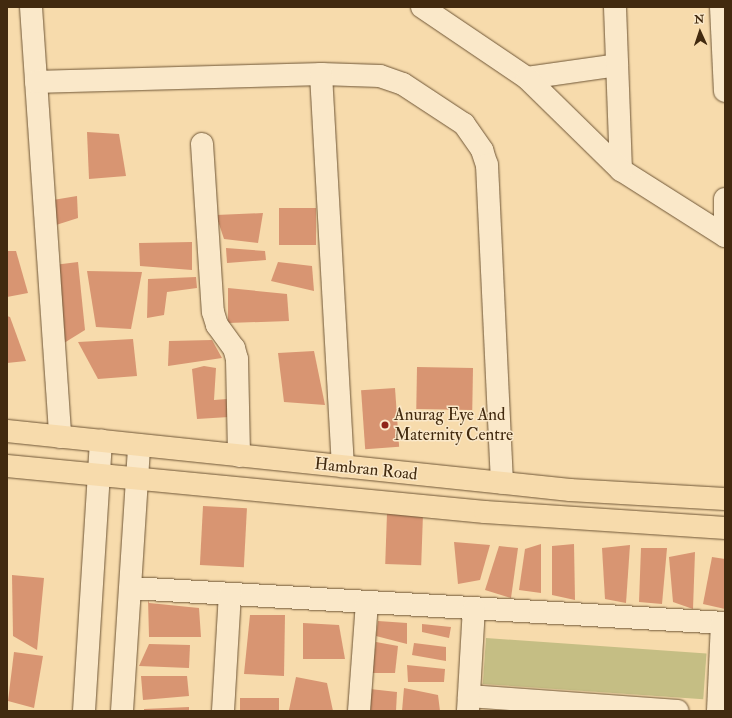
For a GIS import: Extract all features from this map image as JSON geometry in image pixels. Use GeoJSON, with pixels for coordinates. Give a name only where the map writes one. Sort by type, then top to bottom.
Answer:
{"type":"FeatureCollection","features":[{"type":"Feature","properties":{"kind":"main road","name":"Hambran Road"},"geometry":{"type":"LineString","coordinates":[[7,431],[502,483],[725,499]]}},
{"type":"Feature","properties":{"kind":"main road","name":"Hambran Road"},"geometry":{"type":"LineString","coordinates":[[7,466],[137,480],[485,512],[725,528]]}},
{"type":"Feature","properties":{"kind":"street"},"geometry":{"type":"LineString","coordinates":[[31,7],[60,437]]}},
{"type":"Feature","properties":{"kind":"street"},"geometry":{"type":"LineString","coordinates":[[422,7],[450,16],[527,78],[621,170],[725,236]]}},
{"type":"Feature","properties":{"kind":"street"},"geometry":{"type":"LineString","coordinates":[[615,7],[621,170]]}},
{"type":"Feature","properties":{"kind":"street"},"geometry":{"type":"LineString","coordinates":[[721,7],[725,91]]}},
{"type":"Feature","properties":{"kind":"street"},"geometry":{"type":"LineString","coordinates":[[527,78],[617,64]]}},
{"type":"Feature","properties":{"kind":"street"},"geometry":{"type":"LineString","coordinates":[[36,82],[321,74],[380,76],[403,84],[464,124],[482,150],[486,165],[502,483]]}},
{"type":"Feature","properties":{"kind":"street"},"geometry":{"type":"LineString","coordinates":[[321,74],[343,466]]}},
{"type":"Feature","properties":{"kind":"street"},"geometry":{"type":"LineString","coordinates":[[202,144],[212,312],[217,325],[234,348],[237,359],[239,456]]}},
{"type":"Feature","properties":{"kind":"street"},"geometry":{"type":"LineString","coordinates":[[725,199],[725,236]]}},
{"type":"Feature","properties":{"kind":"street"},"geometry":{"type":"LineString","coordinates":[[84,711],[101,441]]}},
{"type":"Feature","properties":{"kind":"street"},"geometry":{"type":"LineString","coordinates":[[122,711],[139,446]]}},
{"type":"Feature","properties":{"kind":"street"},"geometry":{"type":"LineString","coordinates":[[130,588],[723,623],[718,711]]}},
{"type":"Feature","properties":{"kind":"street"},"geometry":{"type":"LineString","coordinates":[[223,711],[230,594]]}},
{"type":"Feature","properties":{"kind":"street"},"geometry":{"type":"LineString","coordinates":[[359,711],[367,602]]}},
{"type":"Feature","properties":{"kind":"street"},"geometry":{"type":"LineString","coordinates":[[474,608],[468,704],[677,711]]}},
{"type":"Feature","properties":{"kind":"shaded area"},"geometry":{"type":"Polygon","coordinates":[[[486,638],[706,653],[703,699],[483,684],[486,638]]]}},
{"type":"Feature","properties":{"kind":"building"},"geometry":{"type":"Polygon","coordinates":[[[87,132],[119,134],[126,176],[89,179],[87,132]]]}},
{"type":"Feature","properties":{"kind":"building"},"geometry":{"type":"Polygon","coordinates":[[[77,196],[78,218],[56,225],[53,200],[77,196]]]}},
{"type":"Feature","properties":{"kind":"building"},"geometry":{"type":"Polygon","coordinates":[[[279,208],[316,208],[316,245],[279,245],[279,208]]]}},
{"type":"Feature","properties":{"kind":"building"},"geometry":{"type":"Polygon","coordinates":[[[263,213],[258,243],[224,239],[216,215],[263,213]]]}},
{"type":"Feature","properties":{"kind":"building"},"geometry":{"type":"Polygon","coordinates":[[[192,242],[192,270],[140,266],[139,243],[192,242]]]}},
{"type":"Feature","properties":{"kind":"building"},"geometry":{"type":"Polygon","coordinates":[[[226,248],[265,251],[266,260],[227,263],[226,248]]]}},
{"type":"Feature","properties":{"kind":"building"},"geometry":{"type":"Polygon","coordinates":[[[7,251],[16,251],[28,293],[7,297],[7,251]]]}},
{"type":"Feature","properties":{"kind":"building"},"geometry":{"type":"Polygon","coordinates":[[[78,262],[85,330],[64,343],[54,265],[78,262]]]}},
{"type":"Feature","properties":{"kind":"building"},"geometry":{"type":"Polygon","coordinates":[[[278,262],[312,266],[314,291],[271,281],[278,262]]]}},
{"type":"Feature","properties":{"kind":"building"},"geometry":{"type":"Polygon","coordinates":[[[87,271],[142,272],[131,329],[96,327],[87,271]]]}},
{"type":"Feature","properties":{"kind":"building"},"geometry":{"type":"Polygon","coordinates":[[[196,277],[197,288],[167,292],[164,315],[147,318],[148,279],[196,277]]]}},
{"type":"Feature","properties":{"kind":"building"},"geometry":{"type":"Polygon","coordinates":[[[228,288],[287,294],[289,321],[228,323],[228,288]]]}},
{"type":"Feature","properties":{"kind":"building"},"geometry":{"type":"Polygon","coordinates":[[[7,316],[10,317],[26,361],[7,363],[7,316]]]}},
{"type":"Feature","properties":{"kind":"building"},"geometry":{"type":"Polygon","coordinates":[[[133,339],[137,376],[98,379],[78,342],[133,339]]]}},
{"type":"Feature","properties":{"kind":"building"},"geometry":{"type":"Polygon","coordinates":[[[212,340],[222,358],[168,366],[169,341],[212,340]]]}},
{"type":"Feature","properties":{"kind":"building"},"geometry":{"type":"Polygon","coordinates":[[[314,351],[325,405],[284,402],[278,353],[314,351]]]}},
{"type":"Feature","properties":{"kind":"building"},"geometry":{"type":"Polygon","coordinates":[[[204,366],[216,368],[214,400],[227,399],[229,417],[197,419],[192,369],[204,366]]]}},
{"type":"Feature","properties":{"kind":"building"},"geometry":{"type":"Polygon","coordinates":[[[417,367],[473,368],[472,410],[416,409],[417,367]]]}},
{"type":"Feature","properties":{"kind":"building"},"geometry":{"type":"Polygon","coordinates":[[[395,388],[399,447],[365,449],[361,390],[395,388]]]}},
{"type":"Feature","properties":{"kind":"building"},"geometry":{"type":"Polygon","coordinates":[[[203,506],[247,508],[244,567],[200,565],[203,506]]]}},
{"type":"Feature","properties":{"kind":"building"},"geometry":{"type":"Polygon","coordinates":[[[387,513],[423,514],[421,565],[385,564],[387,513]]]}},
{"type":"Feature","properties":{"kind":"building"},"geometry":{"type":"Polygon","coordinates":[[[454,542],[490,545],[480,580],[458,584],[454,542]]]}},
{"type":"Feature","properties":{"kind":"building"},"geometry":{"type":"Polygon","coordinates":[[[541,544],[541,593],[519,590],[525,549],[541,544]]]}},
{"type":"Feature","properties":{"kind":"building"},"geometry":{"type":"Polygon","coordinates":[[[574,544],[575,600],[552,595],[552,546],[574,544]]]}},
{"type":"Feature","properties":{"kind":"building"},"geometry":{"type":"Polygon","coordinates":[[[630,545],[626,603],[605,599],[602,548],[630,545]]]}},
{"type":"Feature","properties":{"kind":"building"},"geometry":{"type":"Polygon","coordinates":[[[499,546],[518,548],[511,598],[485,590],[499,546]]]}},
{"type":"Feature","properties":{"kind":"building"},"geometry":{"type":"Polygon","coordinates":[[[641,548],[667,548],[662,604],[639,602],[641,548]]]}},
{"type":"Feature","properties":{"kind":"building"},"geometry":{"type":"Polygon","coordinates":[[[695,552],[693,609],[673,602],[669,557],[695,552]]]}},
{"type":"Feature","properties":{"kind":"building"},"geometry":{"type":"Polygon","coordinates":[[[712,557],[725,559],[725,609],[703,604],[712,557]]]}},
{"type":"Feature","properties":{"kind":"building"},"geometry":{"type":"Polygon","coordinates":[[[12,575],[44,578],[37,650],[13,636],[12,575]]]}},
{"type":"Feature","properties":{"kind":"building"},"geometry":{"type":"Polygon","coordinates":[[[148,599],[149,603],[199,608],[201,637],[149,637],[148,599]]]}},
{"type":"Feature","properties":{"kind":"building"},"geometry":{"type":"Polygon","coordinates":[[[250,615],[285,615],[284,676],[244,674],[250,615]]]}},
{"type":"Feature","properties":{"kind":"building"},"geometry":{"type":"Polygon","coordinates":[[[378,621],[407,623],[407,644],[376,636],[378,621]]]}},
{"type":"Feature","properties":{"kind":"building"},"geometry":{"type":"Polygon","coordinates":[[[303,623],[339,625],[345,659],[303,659],[303,623]]]}},
{"type":"Feature","properties":{"kind":"building"},"geometry":{"type":"Polygon","coordinates":[[[422,624],[451,627],[449,638],[422,632],[422,624]]]}},
{"type":"Feature","properties":{"kind":"building"},"geometry":{"type":"Polygon","coordinates":[[[376,642],[398,646],[395,673],[372,673],[376,642]]]}},
{"type":"Feature","properties":{"kind":"building"},"geometry":{"type":"Polygon","coordinates":[[[414,643],[446,647],[446,661],[412,655],[414,643]]]}},
{"type":"Feature","properties":{"kind":"building"},"geometry":{"type":"Polygon","coordinates":[[[149,644],[190,645],[189,668],[139,666],[149,644]]]}},
{"type":"Feature","properties":{"kind":"building"},"geometry":{"type":"Polygon","coordinates":[[[14,652],[43,656],[34,708],[8,701],[14,652]]]}},
{"type":"Feature","properties":{"kind":"building"},"geometry":{"type":"Polygon","coordinates":[[[407,665],[445,669],[444,682],[408,682],[407,665]]]}},
{"type":"Feature","properties":{"kind":"building"},"geometry":{"type":"Polygon","coordinates":[[[141,676],[187,676],[189,696],[143,700],[141,676]]]}},
{"type":"Feature","properties":{"kind":"building"},"geometry":{"type":"Polygon","coordinates":[[[296,677],[327,683],[333,711],[289,710],[296,677]]]}},
{"type":"Feature","properties":{"kind":"building"},"geometry":{"type":"Polygon","coordinates":[[[404,688],[438,695],[440,711],[402,711],[404,688]]]}},
{"type":"Feature","properties":{"kind":"building"},"geometry":{"type":"Polygon","coordinates":[[[370,689],[397,692],[396,711],[370,711],[370,689]]]}},
{"type":"Feature","properties":{"kind":"building"},"geometry":{"type":"Polygon","coordinates":[[[240,698],[279,698],[279,711],[240,711],[240,698]]]}},
{"type":"Feature","properties":{"kind":"building"},"geometry":{"type":"Polygon","coordinates":[[[189,707],[189,711],[144,711],[144,709],[189,707]]]}},
{"type":"Feature","properties":{"kind":"place","name":"Anurag Eye And Maternity Centre"},"geometry":{"type":"Point","coordinates":[385,425]}}]}
